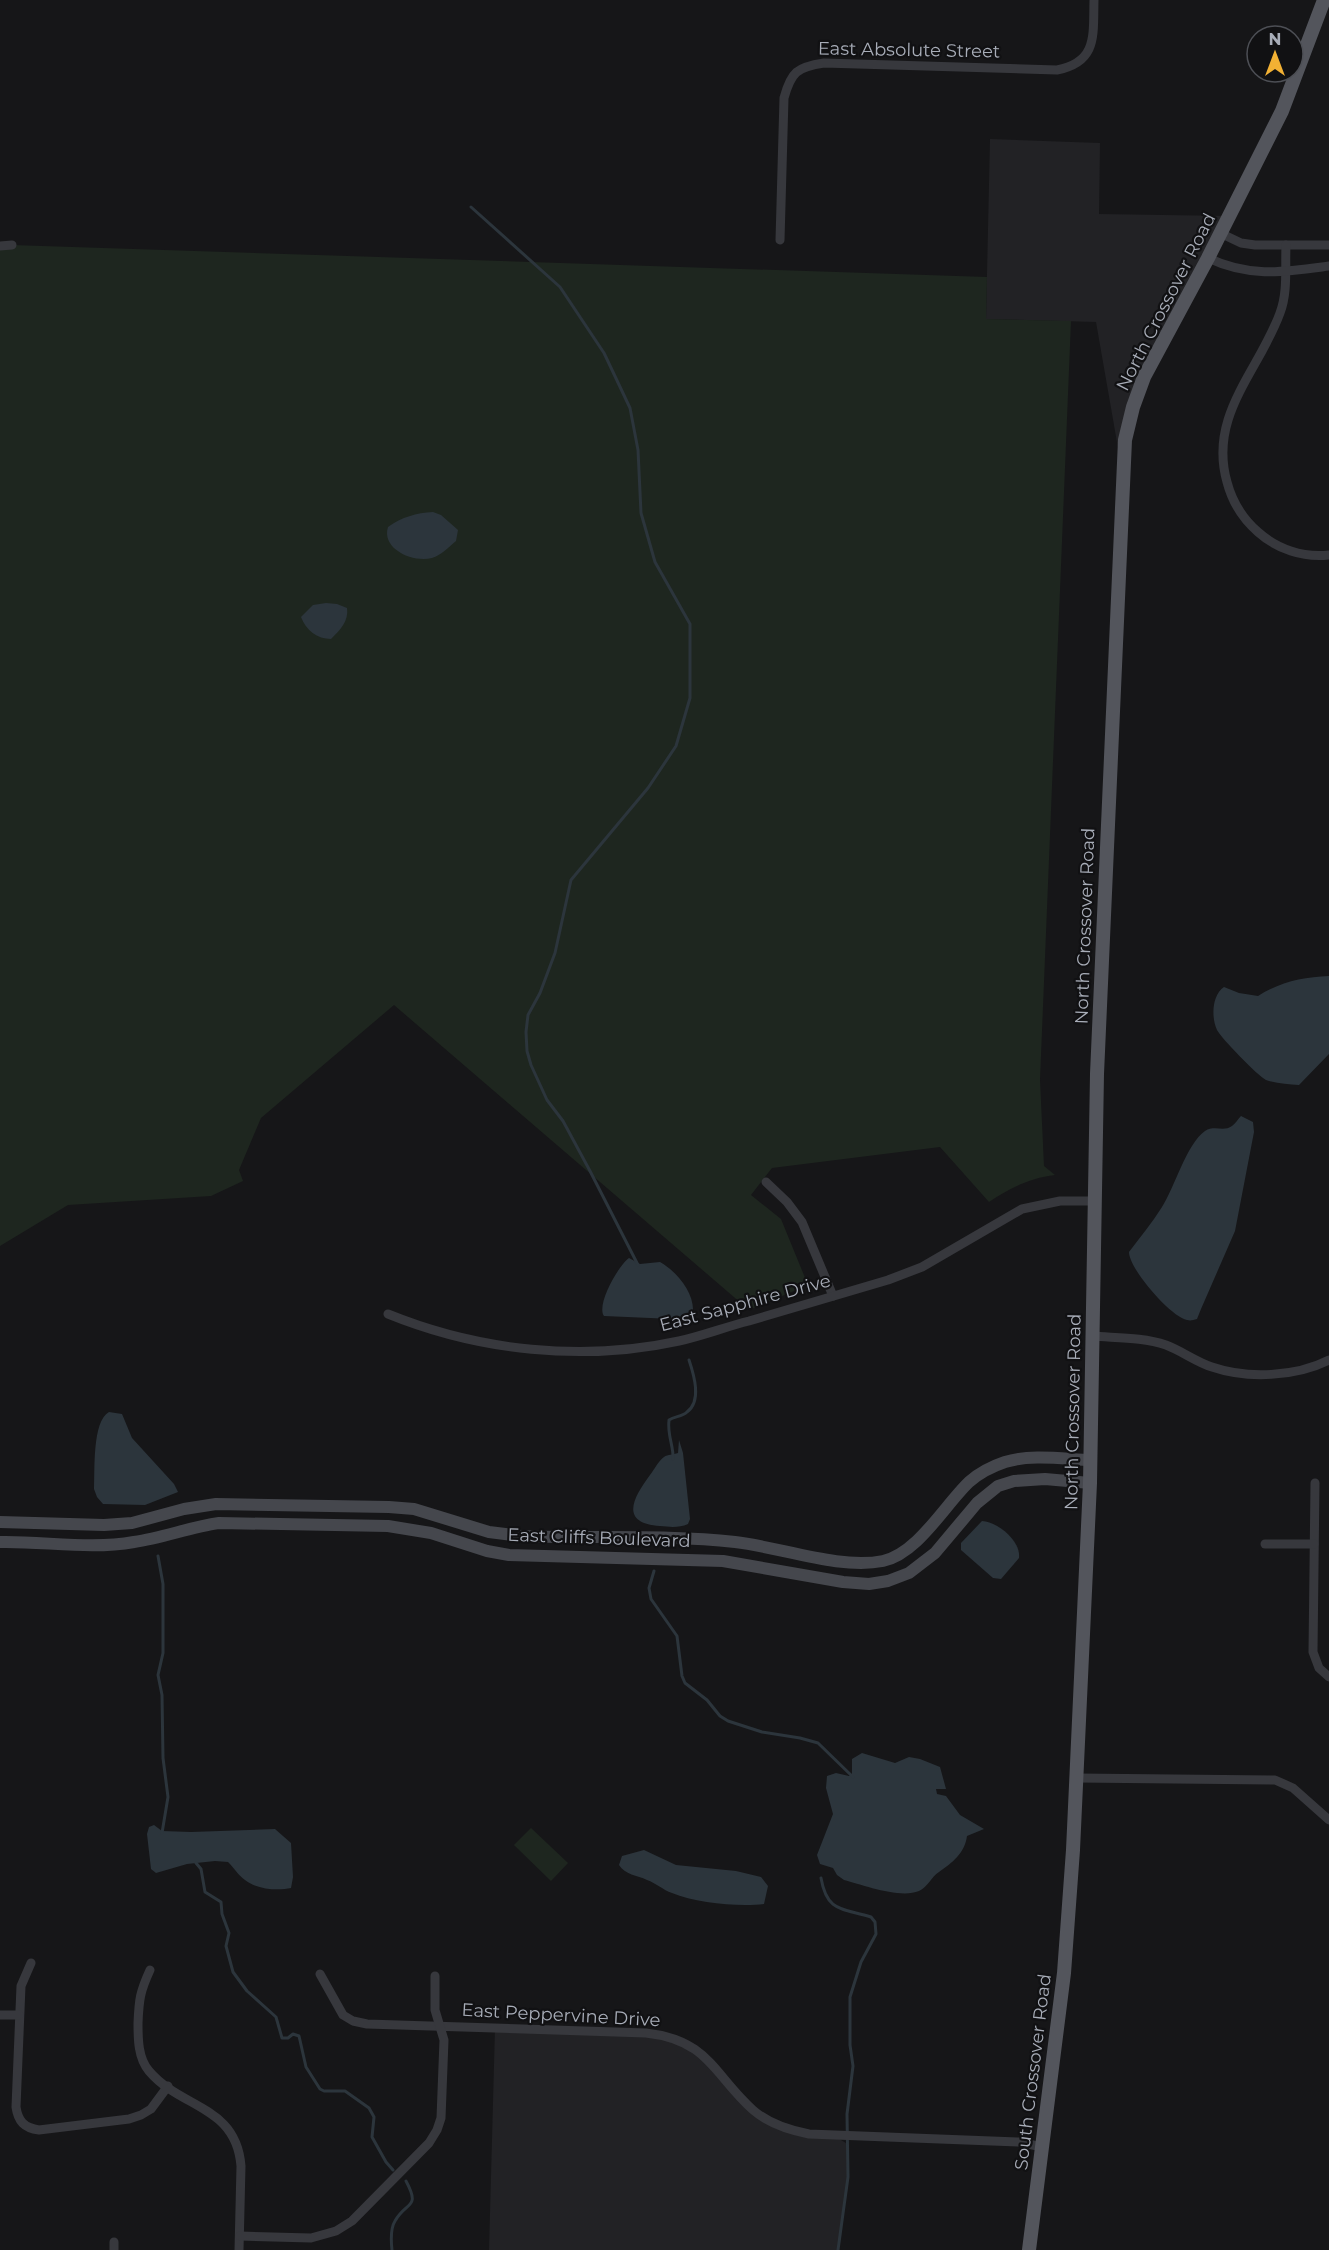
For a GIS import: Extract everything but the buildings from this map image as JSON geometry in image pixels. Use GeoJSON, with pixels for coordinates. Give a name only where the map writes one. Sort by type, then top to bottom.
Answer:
{"type":"FeatureCollection","features":[{"type":"Feature","properties":{"kind":"main road","name":"North Crossover Road"},"geometry":{"type":"LineString","coordinates":[[1070,1897],[1091,1460],[1094,1201],[1104,897],[1125,440],[1133,407],[1144,377],[1208,258],[1282,111],[1324,0]]}},
{"type":"Feature","properties":{"kind":"main road","name":"South Crossover Road"},"geometry":{"type":"LineString","coordinates":[[1029,2250],[1064,1973],[1070,1897]]}},
{"type":"Feature","properties":{"kind":"street","name":"East Absolute Street"},"geometry":{"type":"LineString","coordinates":[[780,240],[784,98],[788,82],[796,71],[810,65],[824,63],[1057,70],[1072,67],[1084,58],[1092,47],[1094,0]]}},
{"type":"Feature","properties":{"kind":"street"},"geometry":{"type":"LineString","coordinates":[[1220,233],[1248,244],[1329,245]]}},
{"type":"Feature","properties":{"kind":"street"},"geometry":{"type":"LineString","coordinates":[[0,246],[12,245]]}},
{"type":"Feature","properties":{"kind":"street"},"geometry":{"type":"LineString","coordinates":[[1286,245],[1285,294],[1280,313],[1227,419],[1222,454],[1223,470],[1234,501],[1247,522],[1259,533],[1280,548],[1306,555],[1329,555]]}},
{"type":"Feature","properties":{"kind":"street"},"geometry":{"type":"LineString","coordinates":[[1208,258],[1225,266],[1268,273],[1329,266]]}},
{"type":"Feature","properties":{"kind":"street"},"geometry":{"type":"LineString","coordinates":[[766,1182],[787,1202],[802,1222],[833,1296]]}},
{"type":"Feature","properties":{"kind":"street","name":"East Sapphire Drive"},"geometry":{"type":"LineString","coordinates":[[388,1314],[466,1339],[513,1348],[588,1352],[678,1341],[888,1280],[922,1267],[1022,1209],[1060,1201],[1094,1201]]}},
{"type":"Feature","properties":{"kind":"street"},"geometry":{"type":"LineString","coordinates":[[1092,1336],[1165,1345],[1210,1367],[1230,1372],[1275,1374],[1297,1372],[1329,1360]]}},
{"type":"Feature","properties":{"kind":"street","name":"East Cliffs Boulevard"},"geometry":{"type":"LineString","coordinates":[[0,1522],[110,1525],[132,1523],[184,1509],[216,1504],[389,1507],[414,1509],[489,1532],[521,1536],[733,1542],[840,1562],[863,1563],[884,1561],[899,1555],[918,1539],[971,1480],[1005,1462],[1031,1458],[1091,1460]]}},
{"type":"Feature","properties":{"kind":"street","name":"East Cliffs Boulevard"},"geometry":{"type":"LineString","coordinates":[[0,1542],[111,1544],[134,1542],[219,1523],[388,1527],[431,1533],[487,1551],[509,1555],[723,1561],[843,1582],[868,1584],[888,1581],[909,1573],[935,1553],[977,1503],[998,1486],[1014,1481],[1045,1479],[1090,1483]]}},
{"type":"Feature","properties":{"kind":"street"},"geometry":{"type":"LineString","coordinates":[[1315,1483],[1313,1652],[1319,1668],[1329,1677]]}},
{"type":"Feature","properties":{"kind":"street"},"geometry":{"type":"LineString","coordinates":[[110,1525],[111,1544]]}},
{"type":"Feature","properties":{"kind":"street"},"geometry":{"type":"LineString","coordinates":[[1265,1544],[1314,1544]]}},
{"type":"Feature","properties":{"kind":"street"},"geometry":{"type":"LineString","coordinates":[[1077,1778],[1275,1780],[1293,1788],[1329,1820]]}},
{"type":"Feature","properties":{"kind":"street"},"geometry":{"type":"LineString","coordinates":[[31,1963],[21,1986],[19,2015],[16,2107],[22,2124],[39,2130],[106,2122],[141,2115],[151,2109],[168,2086]]}},
{"type":"Feature","properties":{"kind":"street"},"geometry":{"type":"LineString","coordinates":[[150,1970],[139,1994],[138,2041],[142,2058],[149,2071],[215,2116],[228,2128],[236,2141],[241,2166],[239,2250]]}},
{"type":"Feature","properties":{"kind":"street","name":"East Peppervine Drive"},"geometry":{"type":"LineString","coordinates":[[320,1974],[343,2015],[353,2021],[662,2035],[679,2040],[705,2056],[743,2100],[766,2120],[794,2132],[1019,2142],[1042,2146]]}},
{"type":"Feature","properties":{"kind":"street"},"geometry":{"type":"LineString","coordinates":[[240,2236],[311,2238],[336,2231],[352,2221],[429,2143],[441,2118],[444,2040],[435,2010],[435,1976]]}},
{"type":"Feature","properties":{"kind":"street"},"geometry":{"type":"LineString","coordinates":[[0,2014],[19,2015]]}},
{"type":"Feature","properties":{"kind":"shaded area"},"geometry":{"type":"Polygon","coordinates":[[[990,139],[1100,143],[1099,214],[1229,216],[1144,377],[1122,471],[1096,322],[986,319],[990,139]]]}},
{"type":"Feature","properties":{"kind":"shaded area"},"geometry":{"type":"Polygon","coordinates":[[[0,246],[987,277],[986,319],[1071,321],[1040,1080],[1044,1166],[1055,1175],[1020,1184],[989,1202],[940,1147],[772,1168],[751,1195],[781,1219],[808,1285],[749,1310],[394,1005],[261,1118],[239,1170],[243,1181],[211,1196],[68,1205],[0,1246],[0,246]]]}},
{"type":"Feature","properties":{"kind":"shaded area"},"geometry":{"type":"Polygon","coordinates":[[[433,512],[441,515],[458,530],[456,541],[445,551],[432,558],[416,558],[400,553],[389,542],[388,527],[409,516],[433,512]]]}},
{"type":"Feature","properties":{"kind":"shaded area"},"geometry":{"type":"Polygon","coordinates":[[[326,603],[347,608],[341,629],[331,639],[313,633],[301,617],[313,605],[326,603]]]}},
{"type":"Feature","properties":{"kind":"shaded area"},"geometry":{"type":"Polygon","coordinates":[[[1329,976],[1329,1054],[1299,1085],[1266,1080],[1225,1041],[1217,1030],[1214,1007],[1217,995],[1224,987],[1239,993],[1258,996],[1292,981],[1329,976]]]}},
{"type":"Feature","properties":{"kind":"shaded area"},"geometry":{"type":"Polygon","coordinates":[[[1241,1116],[1253,1122],[1254,1132],[1235,1231],[1197,1319],[1187,1320],[1171,1310],[1152,1291],[1136,1269],[1129,1252],[1167,1199],[1198,1137],[1208,1129],[1229,1128],[1241,1116]]]}},
{"type":"Feature","properties":{"kind":"shaded area"},"geometry":{"type":"Polygon","coordinates":[[[629,1258],[640,1264],[660,1262],[678,1276],[693,1304],[693,1311],[684,1321],[604,1316],[602,1311],[605,1295],[619,1269],[629,1258]]]}},
{"type":"Feature","properties":{"kind":"shaded area"},"geometry":{"type":"Polygon","coordinates":[[[109,1412],[122,1414],[132,1438],[174,1484],[178,1492],[145,1505],[103,1504],[94,1489],[95,1459],[100,1425],[109,1412]]]}},
{"type":"Feature","properties":{"kind":"shaded area"},"geometry":{"type":"Polygon","coordinates":[[[679,1440],[683,1453],[690,1519],[688,1524],[678,1527],[647,1524],[634,1515],[635,1500],[660,1460],[678,1453],[679,1440]]]}},
{"type":"Feature","properties":{"kind":"shaded area"},"geometry":{"type":"Polygon","coordinates":[[[982,1521],[995,1525],[1007,1534],[1019,1552],[1019,1558],[1001,1579],[993,1578],[961,1550],[961,1543],[982,1521]]]}},
{"type":"Feature","properties":{"kind":"shaded area"},"geometry":{"type":"Polygon","coordinates":[[[862,1753],[895,1763],[909,1757],[940,1767],[946,1789],[936,1789],[937,1794],[946,1796],[960,1815],[984,1829],[967,1836],[964,1848],[957,1857],[919,1891],[902,1893],[871,1888],[844,1880],[833,1868],[820,1864],[817,1855],[833,1814],[826,1788],[827,1776],[836,1773],[849,1776],[852,1774],[852,1759],[862,1753]]]}},
{"type":"Feature","properties":{"kind":"shaded area"},"geometry":{"type":"Polygon","coordinates":[[[154,1825],[162,1831],[191,1832],[275,1829],[291,1843],[293,1877],[291,1888],[273,1889],[250,1883],[228,1862],[187,1864],[156,1873],[151,1869],[147,1834],[149,1827],[154,1825]]]}},
{"type":"Feature","properties":{"kind":"shaded area"},"geometry":{"type":"Polygon","coordinates":[[[531,1828],[568,1863],[551,1881],[514,1845],[531,1828]]]}},
{"type":"Feature","properties":{"kind":"shaded area"},"geometry":{"type":"Polygon","coordinates":[[[644,1850],[676,1865],[736,1871],[761,1877],[768,1886],[764,1904],[742,1905],[693,1899],[669,1892],[650,1881],[628,1873],[619,1865],[622,1856],[644,1850]]]}},
{"type":"Feature","properties":{"kind":"shaded area"},"geometry":{"type":"Polygon","coordinates":[[[495,2028],[646,2033],[693,2047],[743,2100],[780,2127],[833,2135],[849,2145],[848,2177],[838,2250],[489,2250],[495,2028]]]}},
{"type":"Feature","properties":{"kind":"waterway"},"geometry":{"type":"LineString","coordinates":[[471,207],[560,287],[604,353],[630,408],[638,450],[641,513],[655,562],[690,624],[690,698],[676,746],[648,788],[571,880],[555,953],[540,993],[528,1015],[526,1032],[527,1051],[531,1065],[547,1100],[563,1121],[638,1265]]}},
{"type":"Feature","properties":{"kind":"waterway"},"geometry":{"type":"LineString","coordinates":[[673,1459],[669,1420],[687,1412],[692,1407],[696,1395],[695,1380],[689,1360]]}},
{"type":"Feature","properties":{"kind":"waterway"},"geometry":{"type":"LineString","coordinates":[[158,1556],[163,1584],[163,1653],[158,1675],[162,1695],[163,1758],[168,1797],[162,1833]]}},
{"type":"Feature","properties":{"kind":"waterway"},"geometry":{"type":"LineString","coordinates":[[654,1571],[649,1588],[651,1599],[677,1636],[685,1683],[707,1700],[720,1716],[728,1721],[762,1732],[818,1743],[853,1777]]}},
{"type":"Feature","properties":{"kind":"waterway"},"geometry":{"type":"LineString","coordinates":[[196,1863],[201,1869],[205,1892],[221,1902],[222,1914],[229,1933],[226,1946],[233,1972],[247,1991],[276,2017],[282,2038],[288,2038],[293,2034],[299,2036],[306,2067],[320,2089],[345,2091],[369,2108],[374,2117],[372,2137],[393,2170]]}},
{"type":"Feature","properties":{"kind":"waterway"},"geometry":{"type":"LineString","coordinates":[[821,1878],[827,1898],[844,1910],[871,1917],[875,1922],[876,1934],[861,1962],[850,1997],[850,2045],[853,2066],[847,2114],[848,2177],[838,2250]]}},
{"type":"Feature","properties":{"kind":"waterway"},"geometry":{"type":"LineString","coordinates":[[392,2250],[393,2224],[412,2201],[406,2181]]}}]}
